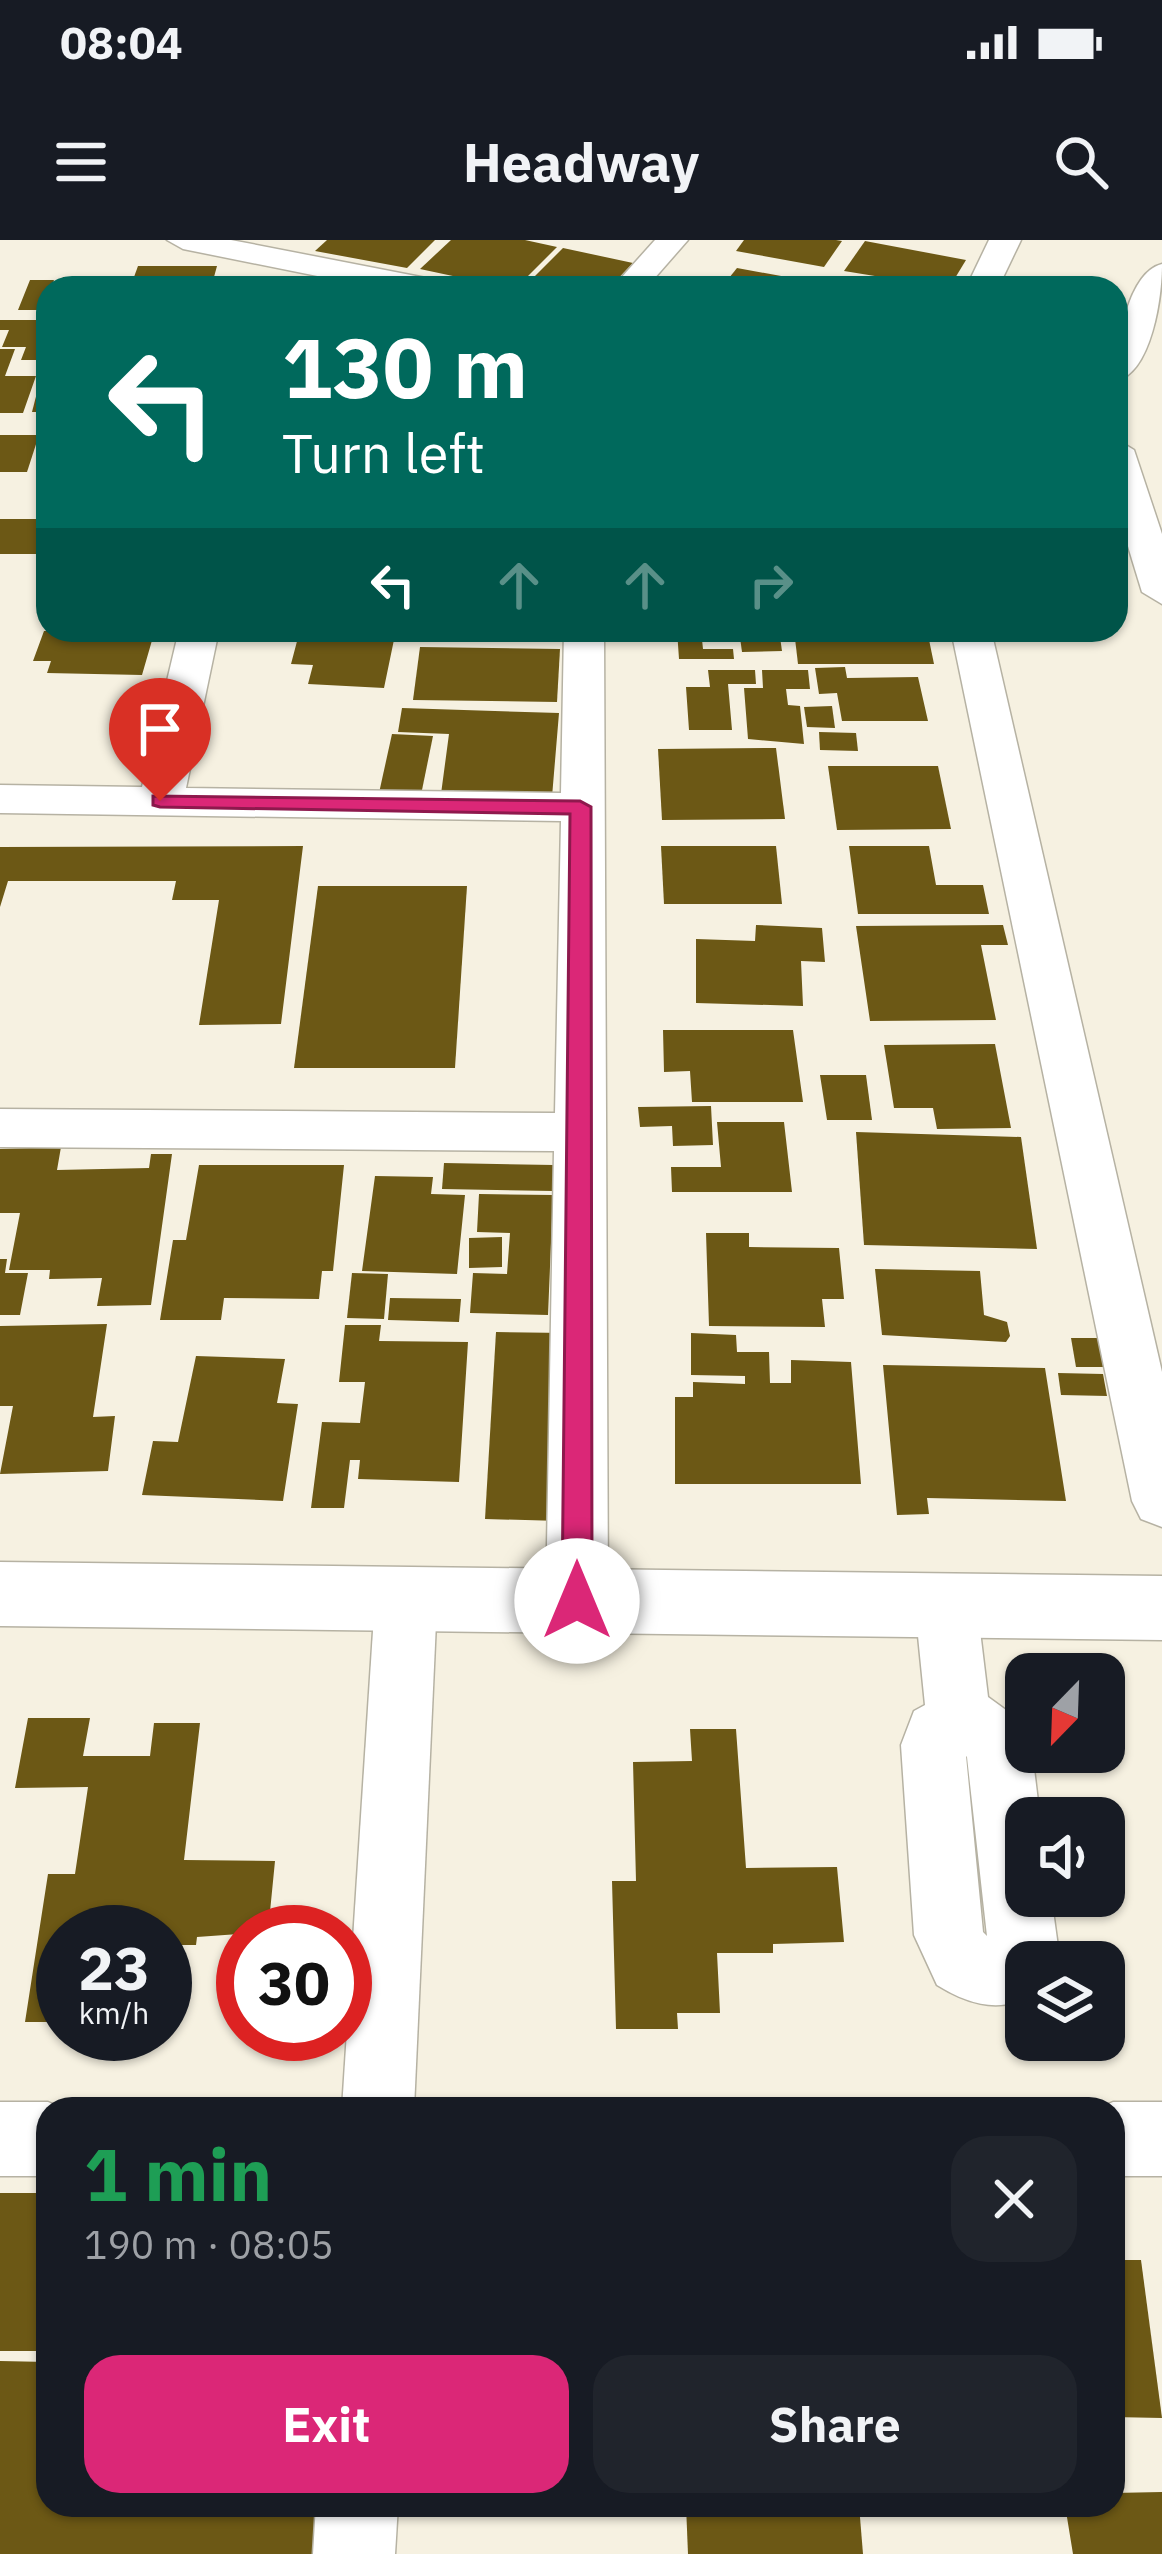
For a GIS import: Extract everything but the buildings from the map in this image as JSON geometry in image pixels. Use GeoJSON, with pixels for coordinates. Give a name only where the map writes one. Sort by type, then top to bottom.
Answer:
{"type":"FeatureCollection","features":[{"type":"Feature","properties":{"kind":"street"},"geometry":{"type":"LineString","coordinates":[[183,240],[279,274]]}},
{"type":"Feature","properties":{"kind":"street"},"geometry":{"type":"LineString","coordinates":[[639,276],[672,240]]}},
{"type":"Feature","properties":{"kind":"street"},"geometry":{"type":"LineString","coordinates":[[988,276],[1005,240]]}},
{"type":"Feature","properties":{"kind":"street"},"geometry":{"type":"LineString","coordinates":[[1128,346],[1162,274]]}},
{"type":"Feature","properties":{"kind":"street"},"geometry":{"type":"LineString","coordinates":[[1128,452],[1162,455]]}},
{"type":"Feature","properties":{"kind":"street"},"geometry":{"type":"LineString","coordinates":[[1128,488],[1160,585],[1128,579]]}},
{"type":"Feature","properties":{"kind":"street"},"geometry":{"type":"LineString","coordinates":[[160,801],[196,642]]}},
{"type":"Feature","properties":{"kind":"street"},"geometry":{"type":"LineString","coordinates":[[577,1601],[576,1132],[584,642]]}},
{"type":"Feature","properties":{"kind":"street"},"geometry":{"type":"LineString","coordinates":[[974,642],[1162,1501]]}},
{"type":"Feature","properties":{"kind":"street"},"geometry":{"type":"LineString","coordinates":[[0,800],[580,807]]}},
{"type":"Feature","properties":{"kind":"street"},"geometry":{"type":"LineString","coordinates":[[0,1128],[576,1132]]}},
{"type":"Feature","properties":{"kind":"street"},"geometry":{"type":"LineString","coordinates":[[0,1594],[1162,1608]]}},
{"type":"Feature","properties":{"kind":"street"},"geometry":{"type":"LineString","coordinates":[[379,2097],[406,1600]]}},
{"type":"Feature","properties":{"kind":"street"},"geometry":{"type":"LineString","coordinates":[[946,1606],[959,1720]]}},
{"type":"Feature","properties":{"kind":"street"},"geometry":{"type":"LineString","coordinates":[[1125,2139],[1162,2138]]}},
{"type":"Feature","properties":{"kind":"street"},"geometry":{"type":"LineString","coordinates":[[0,2139],[36,2139]]}},
{"type":"Feature","properties":{"kind":"street"},"geometry":{"type":"LineString","coordinates":[[354,2554],[356,2517]]}},
{"type":"Feature","properties":{"kind":"route"},"geometry":{"type":"LineString","coordinates":[[160,801],[580,807],[577,1601]]}}]}
